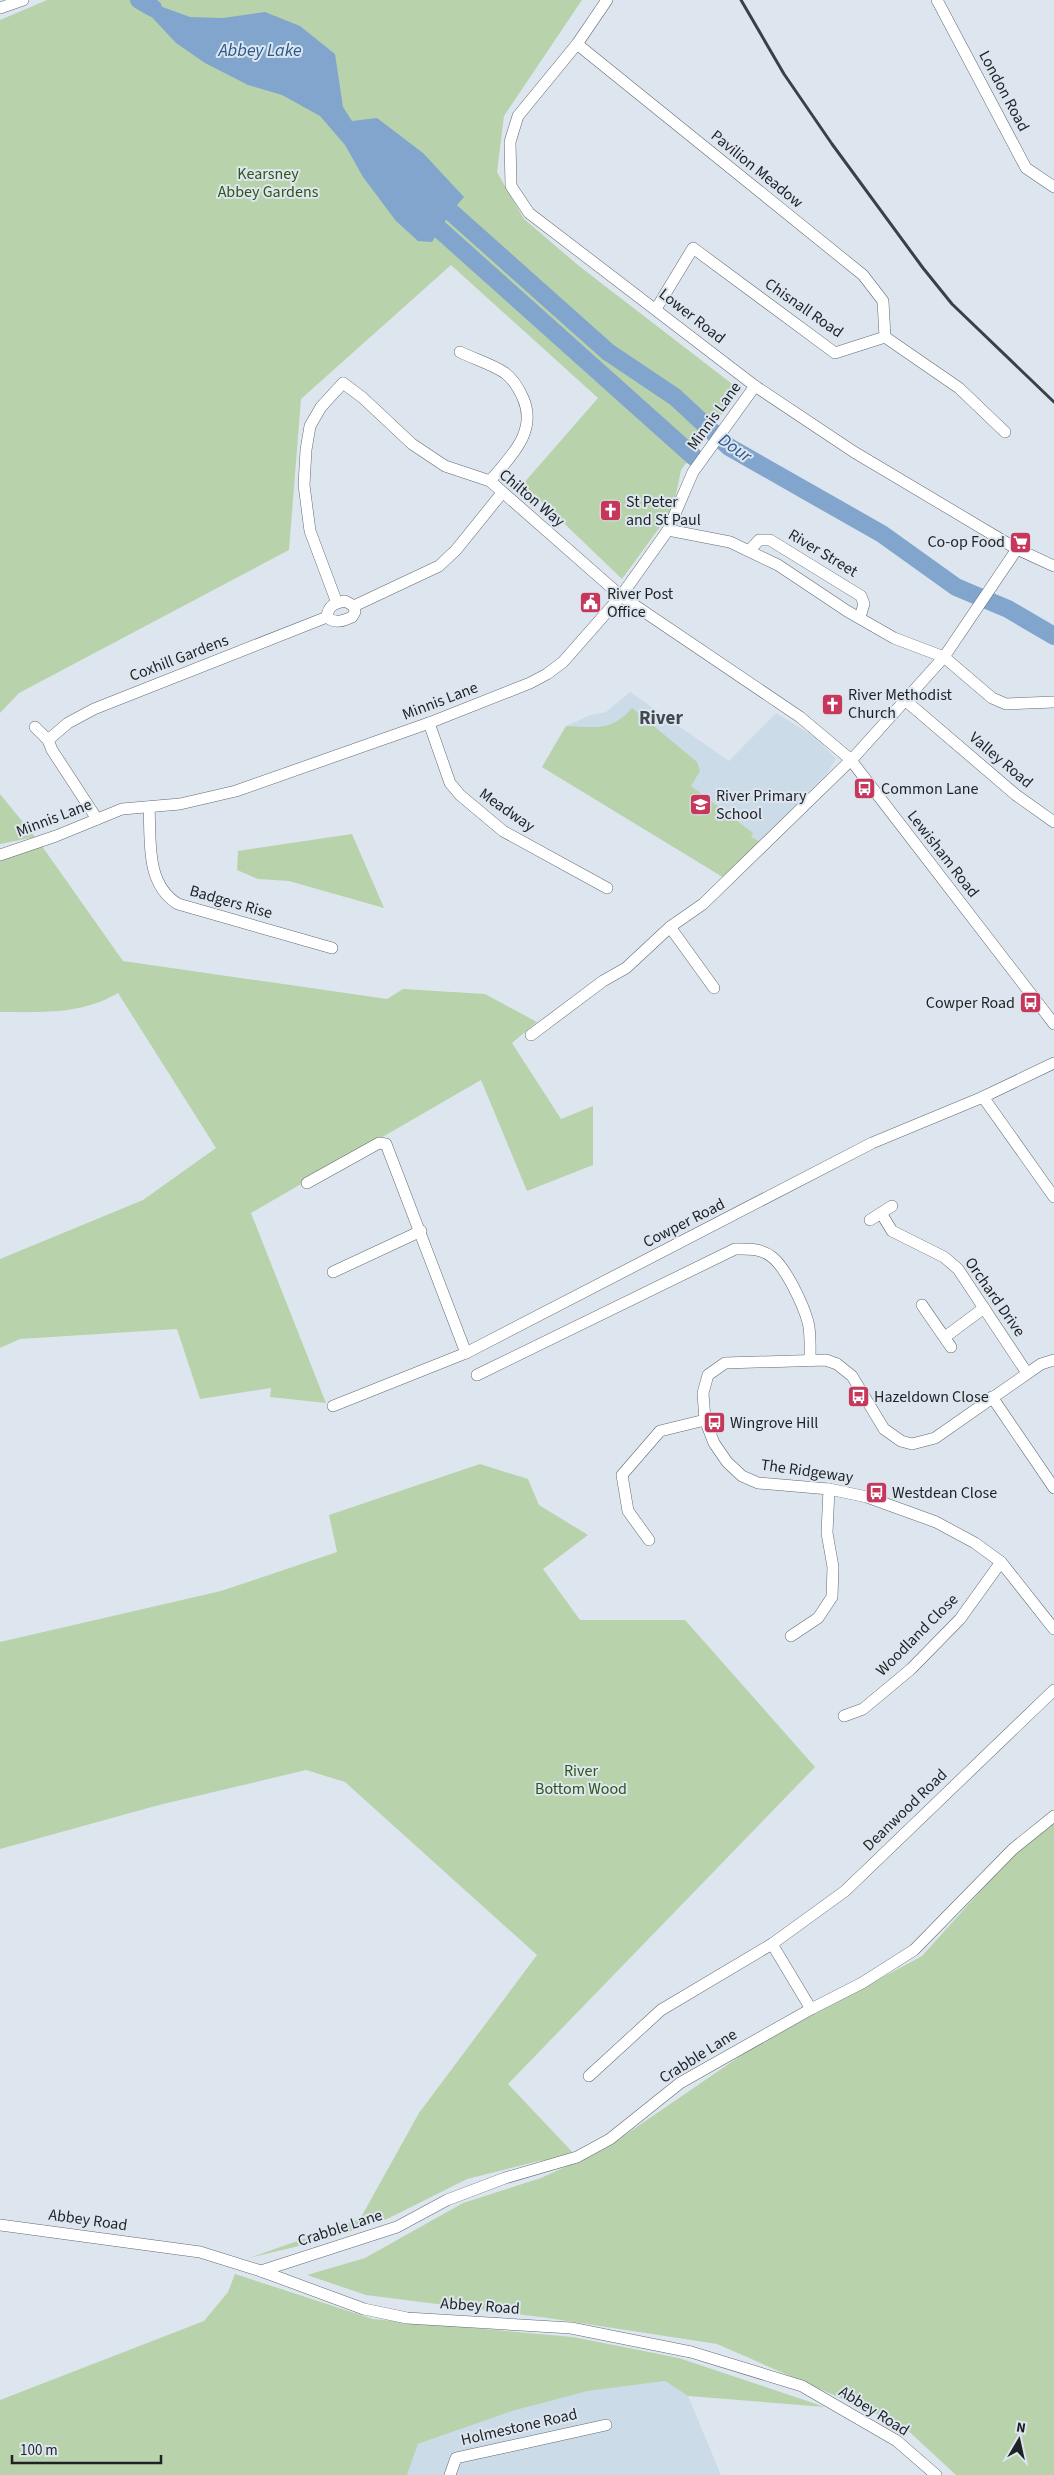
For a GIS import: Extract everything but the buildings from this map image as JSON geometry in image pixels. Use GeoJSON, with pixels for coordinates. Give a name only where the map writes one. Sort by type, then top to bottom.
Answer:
{"type":"FeatureCollection","features":[{"type":"Feature","properties":{"kind":"street"},"geometry":{"type":"LineString","coordinates":[[0,8],[23,0]]}},
{"type":"Feature","properties":{"kind":"street","name":"Lower Road"},"geometry":{"type":"LineString","coordinates":[[607,0],[577,44],[518,116],[510,142],[511,186],[529,212],[755,386],[854,452],[1017,549],[1054,566]]}},
{"type":"Feature","properties":{"kind":"street","name":"London Road"},"geometry":{"type":"LineString","coordinates":[[937,0],[1026,168],[1054,187]]}},
{"type":"Feature","properties":{"kind":"street","name":"Pavilion Meadow"},"geometry":{"type":"LineString","coordinates":[[577,44],[863,275],[883,301],[885,337]]}},
{"type":"Feature","properties":{"kind":"street","name":"Chisnall Road"},"geometry":{"type":"LineString","coordinates":[[656,309],[693,248],[835,353],[885,337]]}},
{"type":"Feature","properties":{"kind":"street"},"geometry":{"type":"LineString","coordinates":[[885,337],[959,388],[1005,432]]}},
{"type":"Feature","properties":{"kind":"street"},"geometry":{"type":"LineString","coordinates":[[460,352],[505,374],[519,389],[526,404],[528,422],[525,436],[490,481]]}},
{"type":"Feature","properties":{"kind":"street","name":"Chilton Way"},"geometry":{"type":"LineString","coordinates":[[337,603],[310,530],[304,486],[306,450],[310,426],[321,407],[343,383],[364,398],[412,444],[445,466],[490,481],[621,596]]}},
{"type":"Feature","properties":{"kind":"street","name":"Minnis Lane"},"geometry":{"type":"LineString","coordinates":[[0,855],[56,836],[122,809],[180,804],[236,791],[429,722],[530,684],[547,674],[563,662],[621,596],[668,530],[693,472],[755,386]]}},
{"type":"Feature","properties":{"kind":"street","name":"Coxhill Gardens"},"geometry":{"type":"LineString","coordinates":[[48,740],[68,723],[94,709],[327,617],[336,622],[352,617],[354,606],[439,566],[456,550],[502,493]]}},
{"type":"Feature","properties":{"kind":"street","name":"River Street"},"geometry":{"type":"LineString","coordinates":[[668,530],[730,542],[778,565],[894,638],[944,657],[992,698],[1006,704],[1054,702]]}},
{"type":"Feature","properties":{"kind":"street","name":"River Street"},"geometry":{"type":"LineString","coordinates":[[749,551],[759,540],[770,540],[860,596],[864,604],[860,617]]}},
{"type":"Feature","properties":{"kind":"street"},"geometry":{"type":"LineString","coordinates":[[531,1035],[603,981],[626,968],[670,927],[703,904],[737,873],[906,701],[944,657],[1017,549]]}},
{"type":"Feature","properties":{"kind":"street","name":"Lewisham Road"},"geometry":{"type":"LineString","coordinates":[[621,596],[800,717],[850,759],[1054,1024]]}},
{"type":"Feature","properties":{"kind":"street"},"geometry":{"type":"LineString","coordinates":[[327,617],[328,610],[337,603],[345,601],[354,606]]}},
{"type":"Feature","properties":{"kind":"street","name":"Valley Road"},"geometry":{"type":"LineString","coordinates":[[906,701],[1016,795],[1054,822]]}},
{"type":"Feature","properties":{"kind":"street","name":"Meadway"},"geometry":{"type":"LineString","coordinates":[[429,722],[450,783],[460,796],[502,831],[607,888]]}},
{"type":"Feature","properties":{"kind":"street"},"geometry":{"type":"LineString","coordinates":[[35,727],[48,740],[52,750],[97,819]]}},
{"type":"Feature","properties":{"kind":"street","name":"Badgers Rise"},"geometry":{"type":"LineString","coordinates":[[149,806],[154,875],[162,891],[170,900],[178,904],[322,940],[332,948]]}},
{"type":"Feature","properties":{"kind":"street"},"geometry":{"type":"LineString","coordinates":[[670,927],[714,988]]}},
{"type":"Feature","properties":{"kind":"street","name":"Cowper Road"},"geometry":{"type":"LineString","coordinates":[[333,1406],[466,1353],[872,1143],[982,1097],[1054,1063]]}},
{"type":"Feature","properties":{"kind":"street"},"geometry":{"type":"LineString","coordinates":[[982,1097],[1054,1197]]}},
{"type":"Feature","properties":{"kind":"street"},"geometry":{"type":"LineString","coordinates":[[307,1183],[379,1143],[389,1147],[466,1353]]}},
{"type":"Feature","properties":{"kind":"street"},"geometry":{"type":"LineString","coordinates":[[870,1220],[892,1206]]}},
{"type":"Feature","properties":{"kind":"street","name":"Orchard Drive"},"geometry":{"type":"LineString","coordinates":[[881,1214],[892,1232],[944,1257],[958,1269],[1027,1373]]}},
{"type":"Feature","properties":{"kind":"street"},"geometry":{"type":"LineString","coordinates":[[333,1272],[421,1231]]}},
{"type":"Feature","properties":{"kind":"street"},"geometry":{"type":"LineString","coordinates":[[477,1375],[735,1249],[755,1249],[771,1256],[780,1265],[792,1285],[808,1321],[810,1361],[826,1360],[852,1376],[884,1429],[901,1441],[912,1444],[935,1438],[1027,1373],[1041,1364],[1054,1360]]}},
{"type":"Feature","properties":{"kind":"street"},"geometry":{"type":"LineString","coordinates":[[922,1305],[948,1342],[984,1308]]}},
{"type":"Feature","properties":{"kind":"street","name":"The Ridgeway"},"geometry":{"type":"LineString","coordinates":[[810,1361],[725,1363],[708,1375],[703,1393],[705,1420],[714,1443],[727,1462],[742,1476],[758,1482],[829,1488],[867,1496],[936,1522],[975,1543],[1001,1562],[1054,1629]]}},
{"type":"Feature","properties":{"kind":"street"},"geometry":{"type":"LineString","coordinates":[[992,1397],[1054,1488]]}},
{"type":"Feature","properties":{"kind":"street"},"geometry":{"type":"LineString","coordinates":[[649,1540],[628,1511],[622,1476],[660,1431],[705,1420]]}},
{"type":"Feature","properties":{"kind":"street"},"geometry":{"type":"LineString","coordinates":[[791,1636],[818,1618],[832,1597],[833,1567],[827,1533],[829,1488]]}},
{"type":"Feature","properties":{"kind":"street","name":"Woodland Close"},"geometry":{"type":"LineString","coordinates":[[844,1716],[863,1709],[911,1669],[960,1619],[1001,1562]]}},
{"type":"Feature","properties":{"kind":"street","name":"Deanwood Road"},"geometry":{"type":"LineString","coordinates":[[588,2076],[662,2010],[772,1944],[845,1891],[1054,1690]]}},
{"type":"Feature","properties":{"kind":"street","name":"Crabble Lane"},"geometry":{"type":"LineString","coordinates":[[261,2271],[397,2227],[447,2200],[505,2178],[577,2157],[610,2139],[680,2083],[811,2009],[862,1983],[914,1950],[1013,1849],[1054,1816]]}},
{"type":"Feature","properties":{"kind":"street"},"geometry":{"type":"LineString","coordinates":[[772,1944],[811,2009]]}},
{"type":"Feature","properties":{"kind":"street","name":"Abbey Road"},"geometry":{"type":"LineString","coordinates":[[0,2225],[200,2252],[261,2271],[364,2309],[398,2316],[571,2328],[691,2352],[802,2386],[897,2441],[936,2475]]}},
{"type":"Feature","properties":{"kind":"street","name":"Holmestone Road"},"geometry":{"type":"LineString","coordinates":[[450,2475],[456,2458],[606,2424]]}},
{"type":"Feature","properties":{"kind":"shaded area","name":"River Primary School"},"geometry":{"type":"Polygon","coordinates":[[[630,692],[729,761],[776,713],[816,738],[836,759],[828,772],[726,879],[542,767],[566,726],[591,715],[606,712],[630,692]]]}},
{"type":"Feature","properties":{"kind":"shaded area"},"geometry":{"type":"Polygon","coordinates":[[[665,2381],[688,2396],[721,2475],[407,2475],[418,2444],[512,2411],[588,2391],[665,2381]]]}},
{"type":"Feature","properties":{"kind":"green space","name":"Kearsney Abbey Gardens"},"geometry":{"type":"Polygon","coordinates":[[[47,0],[582,0],[504,116],[497,172],[524,219],[579,266],[740,390],[681,470],[673,509],[622,579],[523,484],[598,398],[451,265],[301,399],[289,550],[19,693],[0,713],[0,20],[47,0]]]}},
{"type":"Feature","properties":{"kind":"green space"},"geometry":{"type":"Polygon","coordinates":[[[632,708],[697,762],[700,771],[691,786],[753,833],[751,837],[761,842],[726,879],[542,767],[566,726],[595,727],[610,725],[632,708]]]}},
{"type":"Feature","properties":{"kind":"green space"},"geometry":{"type":"Polygon","coordinates":[[[0,794],[35,837],[0,844],[0,794]]]}},
{"type":"Feature","properties":{"kind":"green space"},"geometry":{"type":"Polygon","coordinates":[[[352,834],[384,908],[289,881],[258,879],[237,870],[238,851],[352,834]]]}},
{"type":"Feature","properties":{"kind":"green space"},"geometry":{"type":"Polygon","coordinates":[[[39,842],[123,961],[387,999],[403,989],[485,994],[537,1022],[512,1043],[561,1119],[593,1106],[593,1165],[527,1191],[481,1080],[251,1213],[326,1403],[270,1397],[271,1388],[200,1399],[177,1329],[20,1339],[0,1348],[0,1259],[143,1200],[216,1148],[118,993],[104,1000],[75,1009],[46,1012],[0,1012],[0,855],[39,842]]]}},
{"type":"Feature","properties":{"kind":"green space","name":"River Bottom Wood"},"geometry":{"type":"Polygon","coordinates":[[[480,1464],[528,1479],[539,1505],[588,1535],[543,1569],[580,1620],[685,1620],[815,1767],[508,2084],[577,2157],[539,2161],[467,2179],[389,2218],[328,2239],[249,2258],[360,2219],[419,2113],[537,1955],[345,1782],[306,1770],[159,1805],[0,1849],[0,1642],[221,1591],[337,1552],[329,1515],[480,1464]]]}},
{"type":"Feature","properties":{"kind":"green space"},"geometry":{"type":"Polygon","coordinates":[[[1054,1821],[1054,2475],[956,2475],[902,2425],[717,2344],[548,2318],[366,2295],[307,2275],[365,2258],[463,2203],[541,2178],[606,2148],[752,2048],[922,1956],[1023,1844],[1054,1821]]]}},
{"type":"Feature","properties":{"kind":"green space"},"geometry":{"type":"Polygon","coordinates":[[[235,2274],[373,2319],[573,2337],[679,2358],[825,2407],[688,2396],[665,2381],[588,2391],[512,2411],[418,2444],[407,2475],[0,2475],[0,2400],[204,2321],[228,2292],[235,2274]]]}},
{"type":"Feature","properties":{"kind":"water","name":"Abbey Lake"},"geometry":{"type":"Polygon","coordinates":[[[157,5],[190,17],[223,18],[265,12],[300,26],[335,54],[343,107],[352,121],[377,118],[423,153],[464,197],[451,212],[432,242],[418,241],[396,221],[363,177],[345,145],[320,116],[282,95],[248,85],[205,63],[176,43],[148,13],[157,5]]]}},
{"type":"Feature","properties":{"kind":"waterway"},"geometry":{"type":"LineString","coordinates":[[139,0],[153,8]]}},
{"type":"Feature","properties":{"kind":"waterway","name":"Dour"},"geometry":{"type":"LineString","coordinates":[[451,212],[608,352],[675,397],[729,447],[882,534],[956,587],[1008,609],[1054,636]]}},
{"type":"Feature","properties":{"kind":"waterway","name":"Dour"},"geometry":{"type":"LineString","coordinates":[[438,228],[694,457]]}},
{"type":"Feature","properties":{"kind":"railway"},"geometry":{"type":"LineString","coordinates":[[741,0],[784,74],[832,144],[923,268],[952,304],[1054,402]]}},
{"type":"Feature","properties":{"kind":"place","name":"St Peter and St Paul"},"geometry":{"type":"Point","coordinates":[610,511]}},
{"type":"Feature","properties":{"kind":"place","name":"Co-op Food"},"geometry":{"type":"Point","coordinates":[1021,542]}},
{"type":"Feature","properties":{"kind":"place","name":"River Post Office"},"geometry":{"type":"Point","coordinates":[591,603]}},
{"type":"Feature","properties":{"kind":"place","name":"River Methodist Church"},"geometry":{"type":"Point","coordinates":[832,704]}},
{"type":"Feature","properties":{"kind":"place","name":"Common Lane"},"geometry":{"type":"Point","coordinates":[865,789]}},
{"type":"Feature","properties":{"kind":"place","name":"River Primary School"},"geometry":{"type":"Point","coordinates":[700,805]}},
{"type":"Feature","properties":{"kind":"place","name":"Cowper Road"},"geometry":{"type":"Point","coordinates":[1031,1003]}},
{"type":"Feature","properties":{"kind":"place","name":"Hazeldown Close"},"geometry":{"type":"Point","coordinates":[858,1397]}},
{"type":"Feature","properties":{"kind":"place","name":"Wingrove Hill"},"geometry":{"type":"Point","coordinates":[714,1423]}},
{"type":"Feature","properties":{"kind":"place","name":"Westdean Close"},"geometry":{"type":"Point","coordinates":[876,1493]}},
{"type":"Feature","properties":{"kind":"district","name":"River"},"geometry":{"type":"Point","coordinates":[661,718]}}]}
